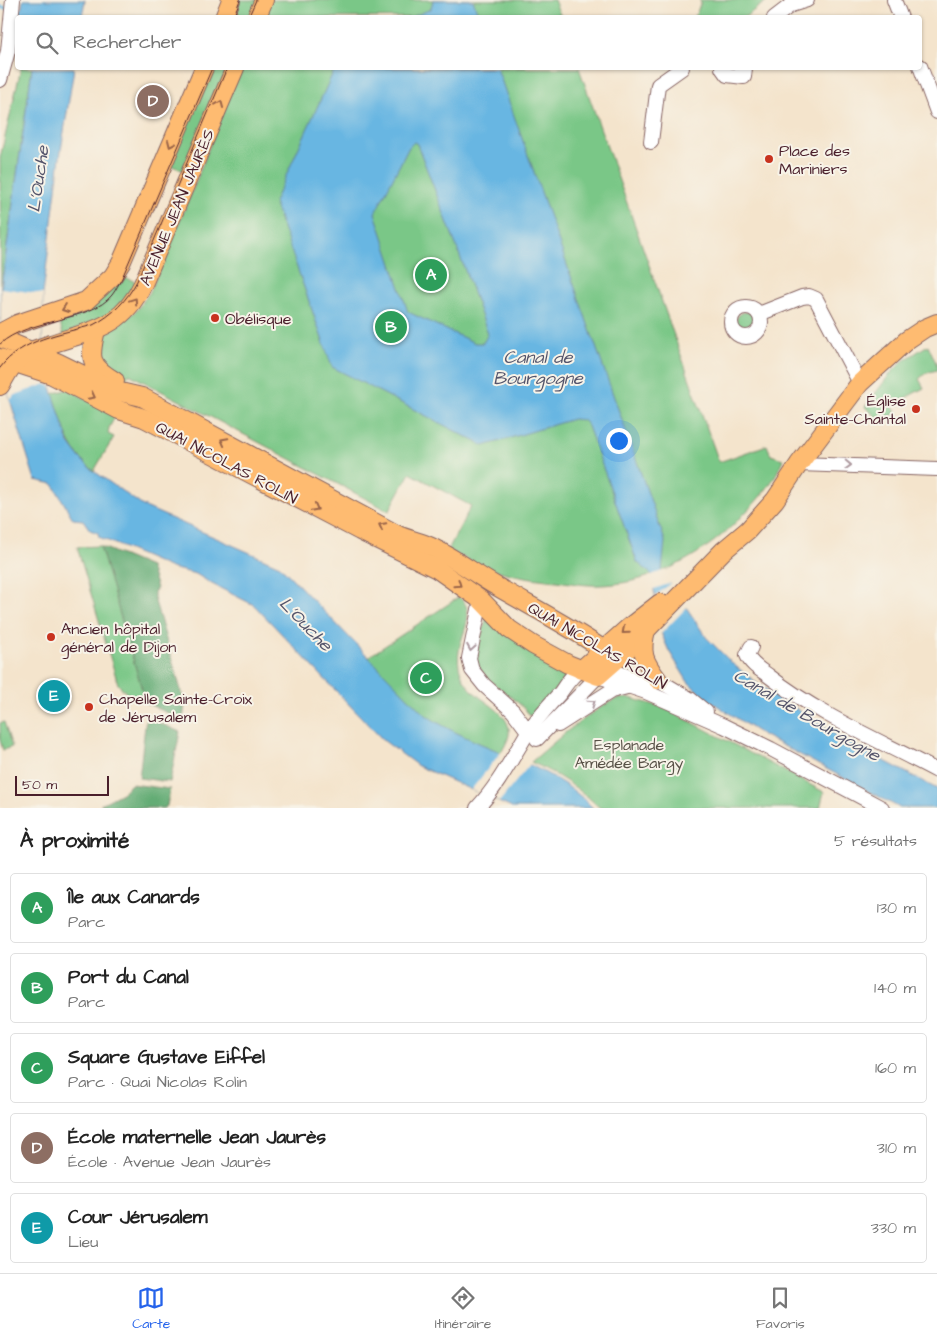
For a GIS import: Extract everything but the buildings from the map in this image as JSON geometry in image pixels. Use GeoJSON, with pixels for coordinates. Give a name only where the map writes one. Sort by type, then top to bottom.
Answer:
{"type":"FeatureCollection","features":[{"type":"Feature","properties":{"kind":"main road"},"geometry":{"type":"LineString","coordinates":[[225,15],[231,0]]}},
{"type":"Feature","properties":{"kind":"main road"},"geometry":{"type":"LineString","coordinates":[[257,15],[264,0]]}},
{"type":"Feature","properties":{"kind":"main road","name":"AVENUE JEAN JAURÈS"},"geometry":{"type":"LineString","coordinates":[[0,333],[10,327],[86,301],[113,276],[122,263],[203,70]]}},
{"type":"Feature","properties":{"kind":"main road","name":"AVENUE JEAN JAURÈS"},"geometry":{"type":"LineString","coordinates":[[5,368],[42,357],[96,330],[121,315],[131,305],[140,292],[234,70]]}},
{"type":"Feature","properties":{"kind":"main road"},"geometry":{"type":"LineString","coordinates":[[599,664],[649,622],[722,551],[748,530],[775,500],[799,464],[860,383],[907,340],[925,328],[937,323]]}},
{"type":"Feature","properties":{"kind":"main road"},"geometry":{"type":"LineString","coordinates":[[96,330],[92,350],[94,364],[100,372],[142,397]]}},
{"type":"Feature","properties":{"kind":"main road"},"geometry":{"type":"LineString","coordinates":[[0,338],[42,357]]}},
{"type":"Feature","properties":{"kind":"main road","name":"QUAI NICOLAS ROLIN"},"geometry":{"type":"LineString","coordinates":[[5,368],[42,357],[116,391],[142,397],[193,434],[251,465],[398,535],[427,545],[440,562],[481,600],[578,657],[599,664]]}},
{"type":"Feature","properties":{"kind":"main road","name":"QUAI NICOLAS ROLIN"},"geometry":{"type":"LineString","coordinates":[[42,357],[119,410],[193,434]]}},
{"type":"Feature","properties":{"kind":"main road","name":"QUAI NICOLAS ROLIN"},"geometry":{"type":"LineString","coordinates":[[440,562],[583,635],[599,664]]}},
{"type":"Feature","properties":{"kind":"main road"},"geometry":{"type":"LineString","coordinates":[[649,622],[644,640],[643,655],[658,680]]}},
{"type":"Feature","properties":{"kind":"street"},"geometry":{"type":"LineString","coordinates":[[0,80],[8,51],[13,0]]}},
{"type":"Feature","properties":{"kind":"street"},"geometry":{"type":"LineString","coordinates":[[778,15],[791,5],[807,0]]}},
{"type":"Feature","properties":{"kind":"street"},"geometry":{"type":"LineString","coordinates":[[894,0],[899,15]]}},
{"type":"Feature","properties":{"kind":"street"},"geometry":{"type":"LineString","coordinates":[[922,69],[932,84],[937,112]]}},
{"type":"Feature","properties":{"kind":"street"},"geometry":{"type":"LineString","coordinates":[[651,142],[658,85],[679,70]]}},
{"type":"Feature","properties":{"kind":"street"},"geometry":{"type":"LineString","coordinates":[[723,70],[727,75],[744,77],[745,70]]}},
{"type":"Feature","properties":{"kind":"street"},"geometry":{"type":"LineString","coordinates":[[760,314],[802,297],[809,296],[816,299],[860,383]]}},
{"type":"Feature","properties":{"kind":"street"},"geometry":{"type":"LineString","coordinates":[[799,464],[937,470]]}},
{"type":"Feature","properties":{"kind":"street"},"geometry":{"type":"LineString","coordinates":[[481,600],[469,658],[472,670],[484,685],[513,711],[533,735]]}},
{"type":"Feature","properties":{"kind":"street"},"geometry":{"type":"LineString","coordinates":[[751,647],[747,655],[751,662],[783,687],[833,718],[937,771]]}},
{"type":"Feature","properties":{"kind":"street"},"geometry":{"type":"LineString","coordinates":[[476,808],[486,798],[515,756],[533,735],[565,686],[599,664],[700,708]]}},
{"type":"Feature","properties":{"kind":"street","name":"QUAI NICOLAS ROLIN"},"geometry":{"type":"LineString","coordinates":[[599,664],[658,680],[690,700],[724,726]]}},
{"type":"Feature","properties":{"kind":"street","name":"QUAI NICOLAS ROLIN"},"geometry":{"type":"LineString","coordinates":[[599,664],[627,687],[646,692],[724,726],[882,808]]}},
{"type":"Feature","properties":{"kind":"street"},"geometry":{"type":"LineString","coordinates":[[533,735],[610,691],[627,687]]}},
{"type":"Feature","properties":{"kind":"green space"},"geometry":{"type":"Polygon","coordinates":[[[238,0],[259,0],[252,15],[232,15],[238,0]]]}},
{"type":"Feature","properties":{"kind":"green space"},"geometry":{"type":"Polygon","coordinates":[[[267,0],[554,0],[560,15],[261,15],[267,0]]]}},
{"type":"Feature","properties":{"kind":"green space"},"geometry":{"type":"Polygon","coordinates":[[[699,0],[768,0],[748,15],[696,15],[701,2],[699,0]]]}},
{"type":"Feature","properties":{"kind":"green space"},"geometry":{"type":"Polygon","coordinates":[[[21,70],[32,70],[1,288],[0,158],[21,70]]]}},
{"type":"Feature","properties":{"kind":"green space"},"geometry":{"type":"Polygon","coordinates":[[[208,70],[229,70],[186,172],[168,164],[208,70]]]}},
{"type":"Feature","properties":{"kind":"green space"},"geometry":{"type":"Polygon","coordinates":[[[238,70],[580,70],[719,462],[767,445],[771,455],[783,459],[780,467],[762,495],[730,528],[714,541],[680,563],[642,579],[622,583],[591,585],[527,577],[488,568],[448,550],[471,506],[410,473],[389,511],[129,374],[125,381],[113,375],[101,365],[99,338],[136,311],[150,292],[197,179],[238,70]]]}},
{"type":"Feature","properties":{"kind":"green space"},"geometry":{"type":"Polygon","coordinates":[[[120,275],[138,283],[123,308],[63,335],[58,316],[94,303],[107,292],[120,275]]]}},
{"type":"Feature","properties":{"kind":"green space"},"geometry":{"type":"Polygon","coordinates":[[[746,312],[753,315],[756,322],[753,329],[746,332],[739,329],[736,322],[739,315],[746,312]]]}},
{"type":"Feature","properties":{"kind":"green space"},"geometry":{"type":"Polygon","coordinates":[[[928,345],[937,365],[937,370],[926,373],[919,379],[924,388],[892,405],[896,413],[891,416],[876,417],[865,407],[890,374],[903,361],[928,345]]]}},
{"type":"Feature","properties":{"kind":"green space"},"geometry":{"type":"Polygon","coordinates":[[[68,389],[116,415],[108,434],[114,437],[94,471],[77,454],[67,436],[53,394],[68,389]]]}},
{"type":"Feature","properties":{"kind":"green space"},"geometry":{"type":"Polygon","coordinates":[[[100,546],[146,703],[128,695],[118,684],[77,547],[100,546]]]}},
{"type":"Feature","properties":{"kind":"green space"},"geometry":{"type":"Polygon","coordinates":[[[100,546],[150,567],[157,588],[154,592],[154,598],[185,704],[183,720],[146,703],[100,546]]]}},
{"type":"Feature","properties":{"kind":"green space"},"geometry":{"type":"Polygon","coordinates":[[[459,597],[465,604],[468,613],[458,662],[465,682],[506,720],[509,727],[509,735],[501,753],[460,736],[431,720],[408,700],[368,657],[459,597]]]}},
{"type":"Feature","properties":{"kind":"green space"},"geometry":{"type":"Polygon","coordinates":[[[487,617],[565,669],[565,679],[533,715],[530,716],[524,708],[481,671],[477,662],[476,652],[487,617]]]}},
{"type":"Feature","properties":{"kind":"green space","name":"Esplanade Amédée Bargy"},"geometry":{"type":"Polygon","coordinates":[[[630,698],[665,708],[824,792],[820,808],[600,808],[567,782],[531,762],[566,732],[601,707],[616,699],[630,698]]]}},
{"type":"Feature","properties":{"kind":"green space"},"geometry":{"type":"Polygon","coordinates":[[[146,717],[180,732],[170,782],[139,778],[146,717]]]}},
{"type":"Feature","properties":{"kind":"green space"},"geometry":{"type":"Polygon","coordinates":[[[4,722],[12,747],[3,750],[0,740],[0,723],[4,722]]]}},
{"type":"Feature","properties":{"kind":"green space"},"geometry":{"type":"Polygon","coordinates":[[[131,784],[170,789],[167,806],[165,808],[102,808],[101,804],[122,793],[131,784]]]}},
{"type":"Feature","properties":{"kind":"water"},"geometry":{"type":"Polygon","coordinates":[[[23,0],[85,0],[82,15],[20,15],[23,0]]]}},
{"type":"Feature","properties":{"kind":"water"},"geometry":{"type":"Polygon","coordinates":[[[433,0],[473,0],[478,15],[417,15],[431,9],[433,0]]]}},
{"type":"Feature","properties":{"kind":"water"},"geometry":{"type":"Polygon","coordinates":[[[32,70],[74,70],[60,157],[43,294],[42,339],[51,387],[69,443],[91,469],[143,506],[280,566],[423,713],[465,737],[533,766],[575,791],[593,808],[512,808],[418,766],[383,740],[254,605],[196,574],[171,568],[99,537],[98,533],[90,530],[83,520],[73,519],[53,484],[35,480],[10,400],[0,348],[1,288],[32,70]]]}},
{"type":"Feature","properties":{"kind":"water","name":"Canal de Bourgogne"},"geometry":{"type":"Polygon","coordinates":[[[334,70],[498,70],[665,541],[662,571],[706,637],[734,665],[758,684],[838,736],[937,789],[937,808],[900,808],[761,734],[704,697],[688,682],[669,651],[662,635],[651,574],[637,562],[588,426],[583,420],[573,419],[484,446],[332,367],[274,202],[334,70]],[[414,142],[409,147],[375,213],[408,312],[475,343],[483,343],[488,334],[417,144],[414,142]]]}},
{"type":"Feature","properties":{"kind":"pier"},"geometry":{"type":"Polygon","coordinates":[[[1,288],[43,294],[42,339],[51,387],[46,384],[15,395],[10,400],[0,348],[1,288]]]}},
{"type":"Feature","properties":{"kind":"pier"},"geometry":{"type":"Polygon","coordinates":[[[665,570],[688,606],[660,635],[653,598],[671,583],[651,590],[649,576],[665,570]]]}},
{"type":"Feature","properties":{"kind":"pier"},"geometry":{"type":"Polygon","coordinates":[[[502,751],[531,763],[499,802],[471,790],[502,751]]]}},
{"type":"Feature","properties":{"kind":"waterway","name":"L'Ouche"},"geometry":{"type":"LineString","coordinates":[[0,7],[25,11]]}},
{"type":"Feature","properties":{"kind":"tram line"},"geometry":{"type":"LineString","coordinates":[[234,15],[240,0]]}},
{"type":"Feature","properties":{"kind":"tram line"},"geometry":{"type":"LineString","coordinates":[[249,15],[256,0]]}},
{"type":"Feature","properties":{"kind":"tram line"},"geometry":{"type":"LineString","coordinates":[[0,344],[26,329],[90,310],[102,304],[112,295],[122,278],[211,70]]}},
{"type":"Feature","properties":{"kind":"tram line"},"geometry":{"type":"LineString","coordinates":[[0,368],[9,358],[30,344],[93,325],[100,321],[113,312],[129,294],[137,281],[226,70]]}},
{"type":"Feature","properties":{"kind":"place","name":"École maternelle Jean Jaurès"},"geometry":{"type":"Point","coordinates":[153,101]}},
{"type":"Feature","properties":{"kind":"place","name":"Place des Mariniers"},"geometry":{"type":"Point","coordinates":[769,159]}},
{"type":"Feature","properties":{"kind":"place","name":"Île aux Canards"},"geometry":{"type":"Point","coordinates":[431,275]}},
{"type":"Feature","properties":{"kind":"place","name":"Obélisque"},"geometry":{"type":"Point","coordinates":[215,318]}},
{"type":"Feature","properties":{"kind":"place","name":"Port du Canal"},"geometry":{"type":"Point","coordinates":[391,327]}},
{"type":"Feature","properties":{"kind":"place","name":"Église Sainte-Chantal"},"geometry":{"type":"Point","coordinates":[916,409]}},
{"type":"Feature","properties":{"kind":"place","name":"Ancien hôpital général de Dijon"},"geometry":{"type":"Point","coordinates":[51,637]}},
{"type":"Feature","properties":{"kind":"place","name":"Square Gustave Eiffel"},"geometry":{"type":"Point","coordinates":[426,678]}},
{"type":"Feature","properties":{"kind":"place","name":"Cour Jérusalem"},"geometry":{"type":"Point","coordinates":[54,696]}},
{"type":"Feature","properties":{"kind":"place","name":"Chapelle Sainte-Croix de Jérusalem"},"geometry":{"type":"Point","coordinates":[89,707]}}]}
